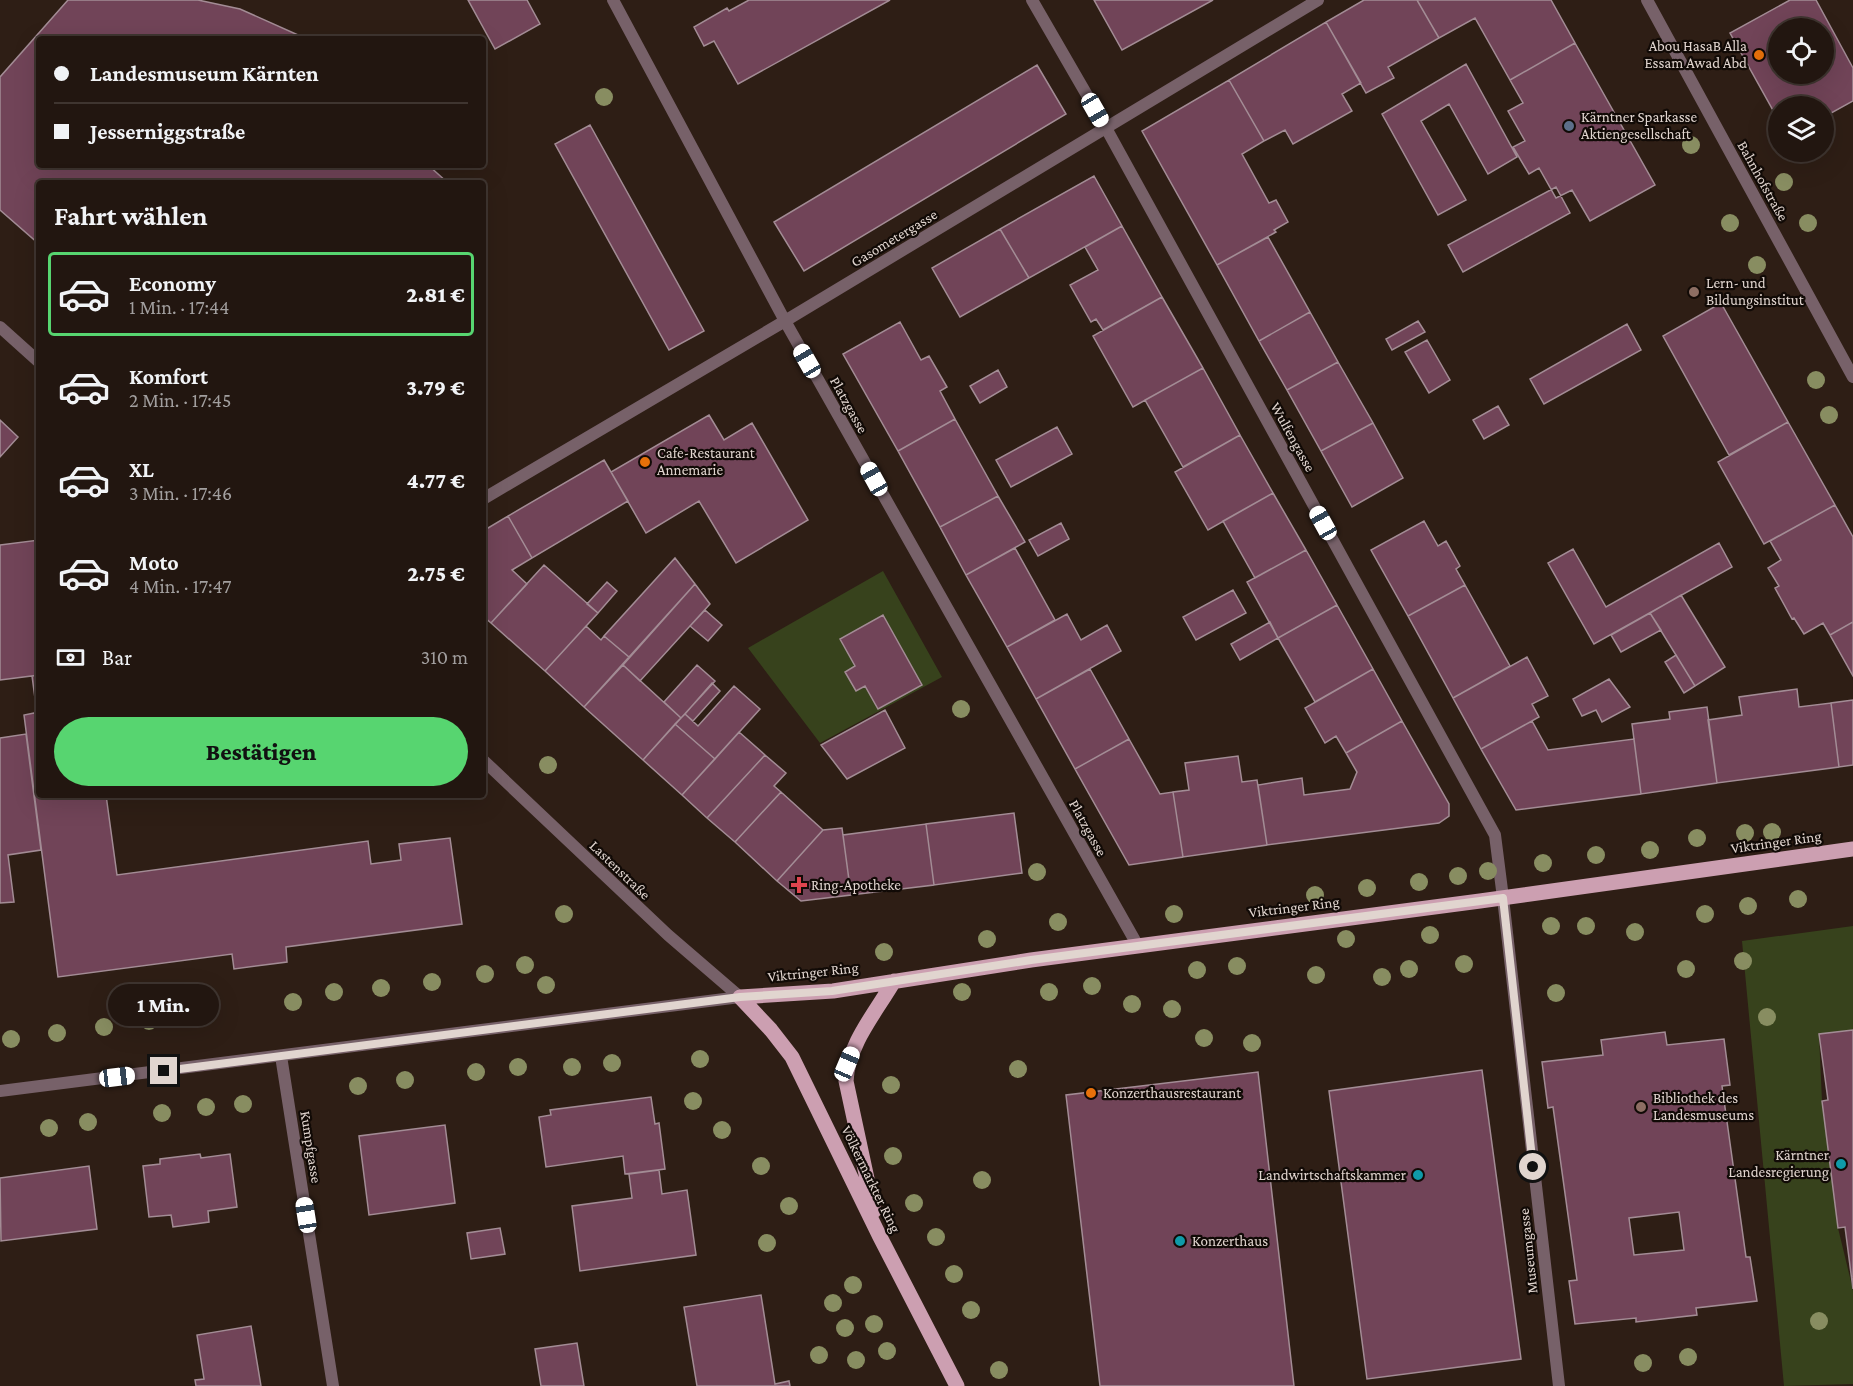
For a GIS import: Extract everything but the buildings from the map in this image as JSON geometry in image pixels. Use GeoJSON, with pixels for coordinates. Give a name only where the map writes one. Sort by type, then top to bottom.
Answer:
{"type":"FeatureCollection","features":[{"type":"Feature","properties":{"kind":"main road","name":"Viktringer Ring"},"geometry":{"type":"LineString","coordinates":[[740,997],[832,991],[1138,946],[1853,849]]}},
{"type":"Feature","properties":{"kind":"main road"},"geometry":{"type":"LineString","coordinates":[[879,1235],[846,1081],[847,1064],[894,981]]}},
{"type":"Feature","properties":{"kind":"main road","name":"Völkermarkter Ring"},"geometry":{"type":"LineString","coordinates":[[740,997],[771,1030],[792,1057],[879,1235],[957,1386]]}},
{"type":"Feature","properties":{"kind":"street","name":"Platzgasse"},"geometry":{"type":"LineString","coordinates":[[613,0],[784,321],[1138,946]]}},
{"type":"Feature","properties":{"kind":"street","name":"Wulfengasse"},"geometry":{"type":"LineString","coordinates":[[1032,0],[1106,128],[1496,835],[1503,898]]}},
{"type":"Feature","properties":{"kind":"street","name":"Gasometergasse"},"geometry":{"type":"LineString","coordinates":[[486,498],[1318,0]]}},
{"type":"Feature","properties":{"kind":"street","name":"Bahnhofstraße"},"geometry":{"type":"LineString","coordinates":[[1647,0],[1853,377]]}},
{"type":"Feature","properties":{"kind":"street"},"geometry":{"type":"LineString","coordinates":[[0,327],[36,359]]}},
{"type":"Feature","properties":{"kind":"street","name":"Lastenstraße"},"geometry":{"type":"LineString","coordinates":[[486,763],[668,935],[740,997]]}},
{"type":"Feature","properties":{"kind":"street","name":"Museumgasse"},"geometry":{"type":"LineString","coordinates":[[1503,898],[1558,1386]]}},
{"type":"Feature","properties":{"kind":"street"},"geometry":{"type":"LineString","coordinates":[[0,1091],[740,997]]}},
{"type":"Feature","properties":{"kind":"street","name":"Kumpfgasse"},"geometry":{"type":"LineString","coordinates":[[281,1056],[333,1386]]}},
{"type":"Feature","properties":{"kind":"green space"},"geometry":{"type":"Polygon","coordinates":[[[883,571],[942,677],[820,743],[748,648],[883,571]]]}},
{"type":"Feature","properties":{"kind":"green space"},"geometry":{"type":"Polygon","coordinates":[[[1853,926],[1853,1030],[1819,1035],[1822,1101],[1838,1228],[1853,1290],[1853,1384],[1784,1386],[1742,941],[1853,926]]]}},
{"type":"Feature","properties":{"kind":"place","name":"Abou HasaB Alla Essam Awad Abd"},"geometry":{"type":"Point","coordinates":[1759,55]}},
{"type":"Feature","properties":{"kind":"place","name":"Kärntner Sparkasse Aktiengesellschaft"},"geometry":{"type":"Point","coordinates":[1569,126]}},
{"type":"Feature","properties":{"kind":"place","name":"Lern- und Bildungsinstitut"},"geometry":{"type":"Point","coordinates":[1694,292]}},
{"type":"Feature","properties":{"kind":"place","name":"Cafe-Restaurant Annemarie"},"geometry":{"type":"Point","coordinates":[645,462]}},
{"type":"Feature","properties":{"kind":"place","name":"Ring-Apotheke"},"geometry":{"type":"Point","coordinates":[799,885]}},
{"type":"Feature","properties":{"kind":"place","name":"Konzerthausrestaurant"},"geometry":{"type":"Point","coordinates":[1091,1093]}},
{"type":"Feature","properties":{"kind":"place","name":"Bibliothek des Landesmuseums"},"geometry":{"type":"Point","coordinates":[1641,1107]}},
{"type":"Feature","properties":{"kind":"place","name":"Kärntner Landesregierung"},"geometry":{"type":"Point","coordinates":[1841,1164]}},
{"type":"Feature","properties":{"kind":"place","name":"Landwirtschaftskammer"},"geometry":{"type":"Point","coordinates":[1418,1175]}},
{"type":"Feature","properties":{"kind":"place","name":"Konzerthaus"},"geometry":{"type":"Point","coordinates":[1180,1241]}},
{"type":"Feature","properties":{"kind":"route"},"geometry":{"type":"LineString","coordinates":[[164,1071],[740,997],[832,991],[1031,960],[1503,898],[1533,1167]]}}]}
